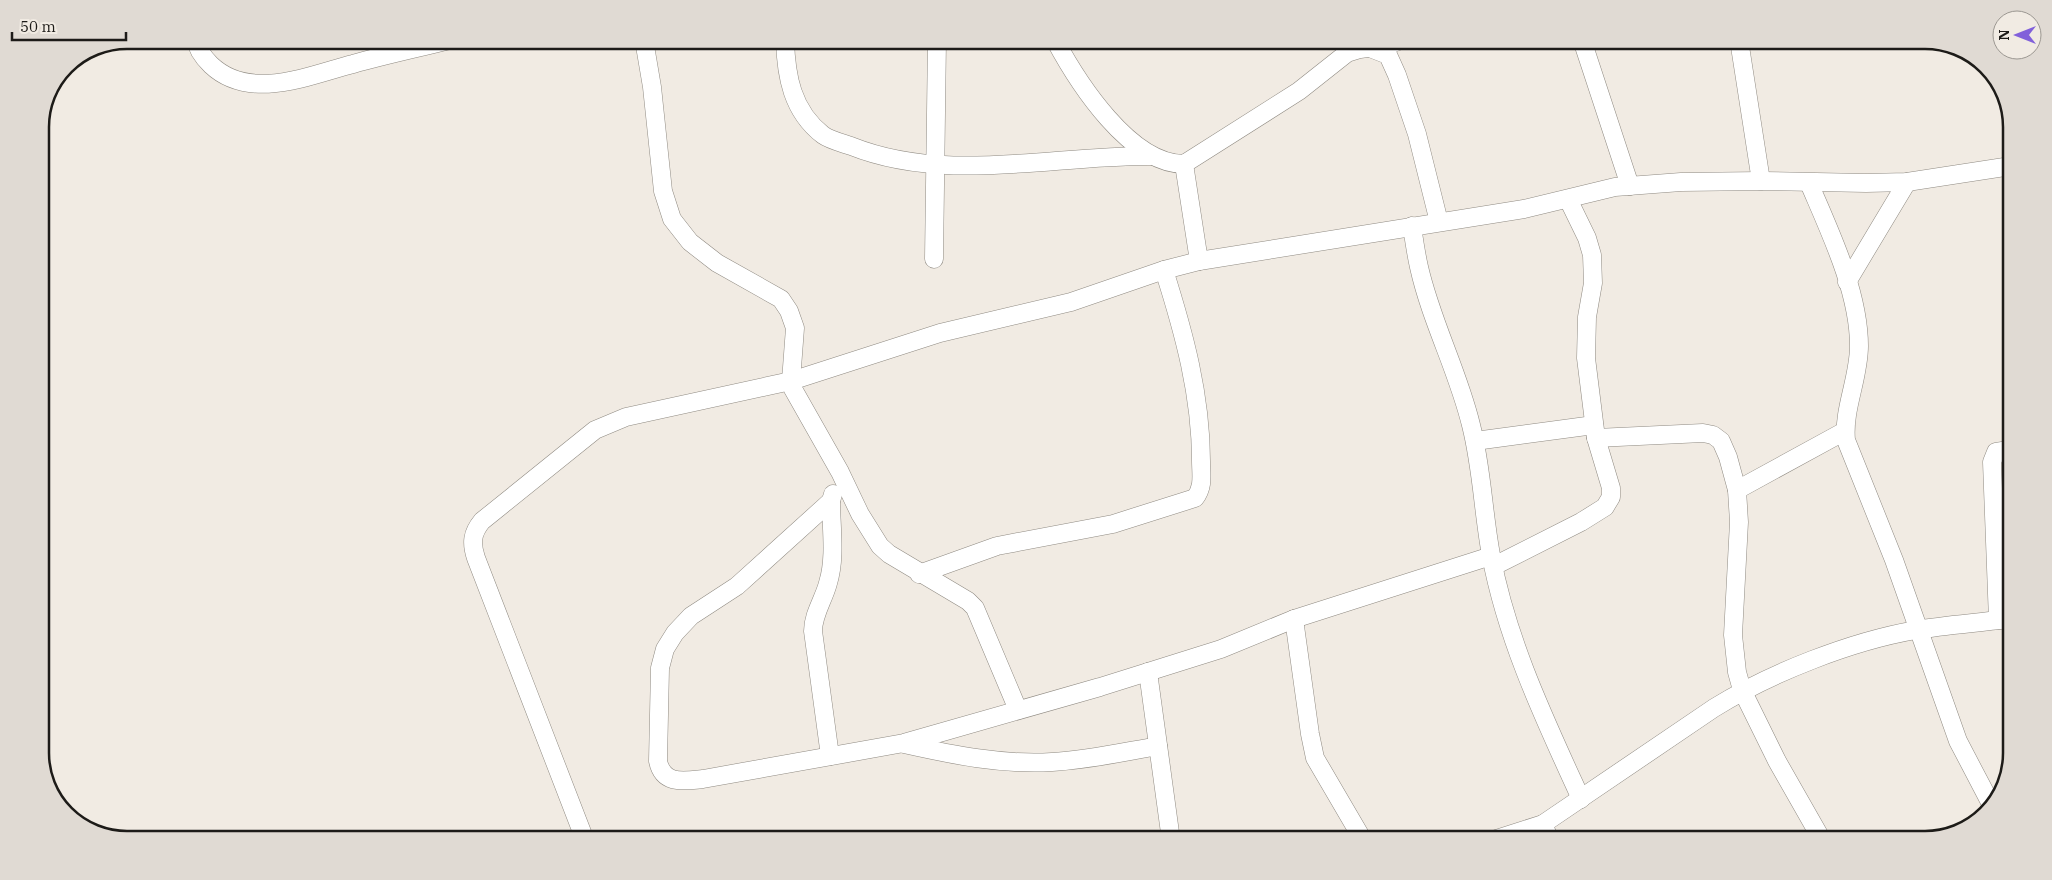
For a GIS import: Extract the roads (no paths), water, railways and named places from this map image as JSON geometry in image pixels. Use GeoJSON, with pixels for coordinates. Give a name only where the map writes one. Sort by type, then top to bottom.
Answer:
{"type":"FeatureCollection","features":[{"type":"Feature","properties":{"kind":"street"},"geometry":{"type":"LineString","coordinates":[[198,49],[206,60],[228,77],[238,81],[270,84],[304,78],[415,49]]}},
{"type":"Feature","properties":{"kind":"street"},"geometry":{"type":"LineString","coordinates":[[646,49],[652,87],[664,191],[672,219],[690,242],[717,263],[781,299],[795,328],[791,382],[809,419],[840,472],[860,514],[880,546],[919,574],[968,601],[975,608],[1018,710]]}},
{"type":"Feature","properties":{"kind":"street"},"geometry":{"type":"LineString","coordinates":[[785,49],[786,66],[792,95],[807,118],[824,136],[866,152],[936,164],[1007,165],[1114,155],[1151,156]]}},
{"type":"Feature","properties":{"kind":"street"},"geometry":{"type":"LineString","coordinates":[[934,259],[938,49]]}},
{"type":"Feature","properties":{"kind":"street"},"geometry":{"type":"LineString","coordinates":[[1060,49],[1086,92],[1106,116],[1151,156],[1170,164],[1184,164],[1299,91],[1347,53],[1355,49]]}},
{"type":"Feature","properties":{"kind":"street"},"geometry":{"type":"LineString","coordinates":[[1375,49],[1388,55],[1394,67],[1416,134],[1439,222]]}},
{"type":"Feature","properties":{"kind":"street"},"geometry":{"type":"LineString","coordinates":[[1585,49],[1630,186]]}},
{"type":"Feature","properties":{"kind":"street"},"geometry":{"type":"LineString","coordinates":[[1740,49],[1760,181]]}},
{"type":"Feature","properties":{"kind":"street"},"geometry":{"type":"LineString","coordinates":[[1184,164],[1199,261]]}},
{"type":"Feature","properties":{"kind":"street"},"geometry":{"type":"LineString","coordinates":[[582,831],[476,558],[472,539],[475,530],[482,521],[595,430],[626,417],[791,382],[940,333],[1071,302],[1164,270],[1199,261],[1412,226],[1524,210],[1568,199],[1586,192],[1630,186],[1681,182],[1907,182],[2003,167]]}},
{"type":"Feature","properties":{"kind":"street"},"geometry":{"type":"LineString","coordinates":[[1847,282],[1907,182]]}},
{"type":"Feature","properties":{"kind":"street"},"geometry":{"type":"LineString","coordinates":[[1809,183],[1828,227],[1847,282],[1858,326],[1859,347],[1846,431],[1850,451],[1894,560],[1958,741],[1988,799]]}},
{"type":"Feature","properties":{"kind":"street"},"geometry":{"type":"LineString","coordinates":[[831,500],[744,580],[691,616],[674,633],[665,649],[660,668],[658,761],[660,771],[664,776],[679,781],[702,779],[904,743],[1148,672],[1221,649],[1294,619],[1492,561],[1581,522],[1609,502],[1611,488],[1595,431],[1589,391],[1585,336],[1593,283],[1592,256],[1587,238],[1568,199]]}},
{"type":"Feature","properties":{"kind":"street"},"geometry":{"type":"LineString","coordinates":[[1412,226],[1423,282],[1458,377],[1475,441],[1492,561],[1520,659],[1581,799]]}},
{"type":"Feature","properties":{"kind":"street"},"geometry":{"type":"LineString","coordinates":[[919,574],[997,546],[1113,524],[1196,498],[1201,487],[1201,454],[1194,380],[1182,329],[1164,270]]}},
{"type":"Feature","properties":{"kind":"street"},"geometry":{"type":"LineString","coordinates":[[1475,441],[1595,431],[1691,433],[1713,435],[1722,441],[1737,490],[1739,522],[1733,636],[1737,672],[1742,690],[1777,761],[1817,831]]}},
{"type":"Feature","properties":{"kind":"street"},"geometry":{"type":"LineString","coordinates":[[1737,490],[1846,431]]}},
{"type":"Feature","properties":{"kind":"street"},"geometry":{"type":"LineString","coordinates":[[1547,831],[1581,799],[1742,690],[1783,672],[1873,640],[1918,630],[2002,620],[1992,462],[1996,452],[2003,451]]}},
{"type":"Feature","properties":{"kind":"street"},"geometry":{"type":"LineString","coordinates":[[830,756],[813,631],[814,619],[825,593],[831,570],[831,500],[840,472]]}},
{"type":"Feature","properties":{"kind":"street"},"geometry":{"type":"LineString","coordinates":[[1294,619],[1314,752],[1320,768],[1358,831]]}},
{"type":"Feature","properties":{"kind":"street"},"geometry":{"type":"LineString","coordinates":[[1148,672],[1170,831]]}},
{"type":"Feature","properties":{"kind":"street"},"geometry":{"type":"LineString","coordinates":[[904,743],[970,758],[1036,762],[1078,760],[1158,746]]}}]}
